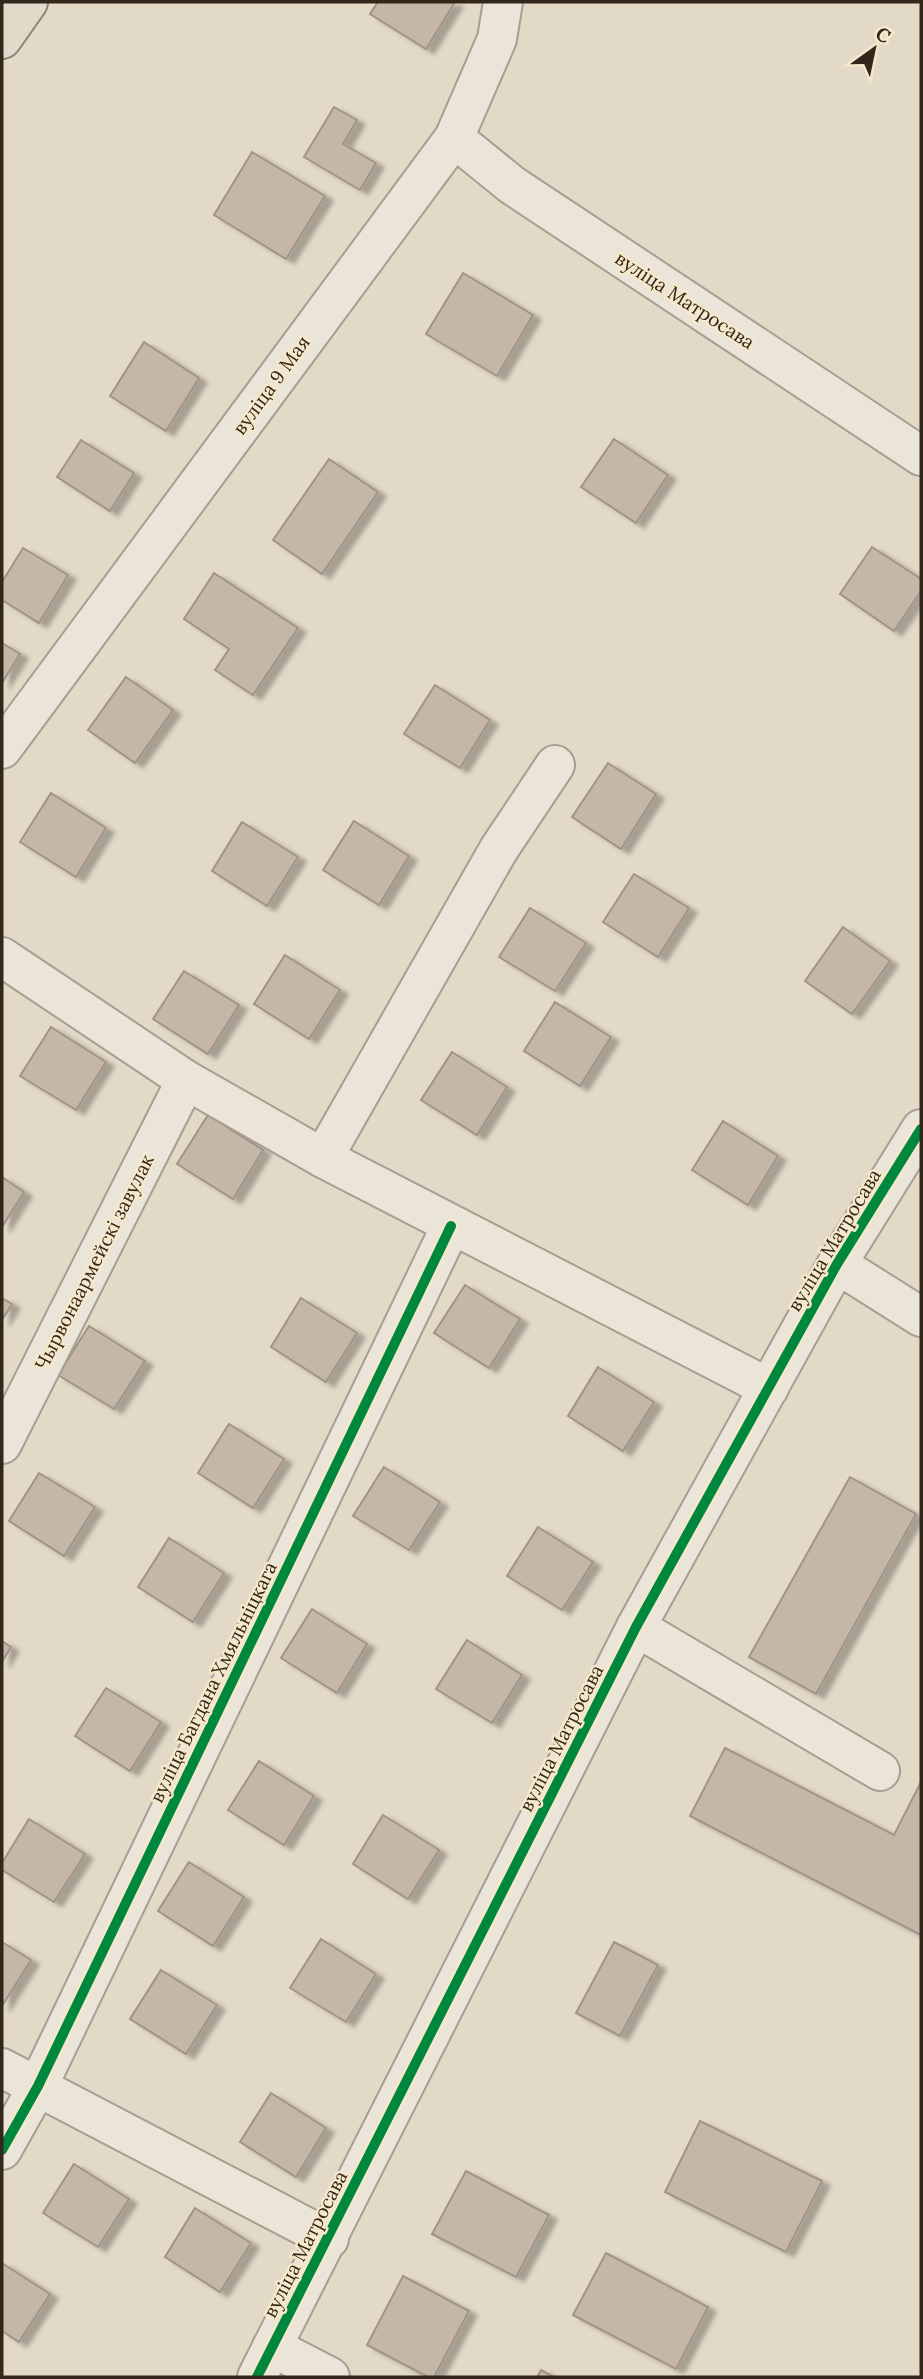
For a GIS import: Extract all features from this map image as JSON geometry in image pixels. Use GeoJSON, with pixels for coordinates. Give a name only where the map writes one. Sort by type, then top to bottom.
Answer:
{"type":"FeatureCollection","features":[{"type":"Feature","properties":{"kind":"main road"},"geometry":{"type":"LineString","coordinates":[[2,39],[28,2]]}},
{"type":"Feature","properties":{"kind":"street","name":"вуліца 9 Мая"},"geometry":{"type":"LineString","coordinates":[[2,750],[454,138],[497,39],[503,2]]}},
{"type":"Feature","properties":{"kind":"street","name":"вуліца Матросава"},"geometry":{"type":"LineString","coordinates":[[454,138],[512,185],[921,456]]}},
{"type":"Feature","properties":{"kind":"street"},"geometry":{"type":"LineString","coordinates":[[323,1158],[499,849],[555,765]]}},
{"type":"Feature","properties":{"kind":"street"},"geometry":{"type":"LineString","coordinates":[[2,957],[186,1080],[323,1158],[769,1388]]}},
{"type":"Feature","properties":{"kind":"street","name":"Чырвонаармейскі завулак"},"geometry":{"type":"LineString","coordinates":[[2,1444],[186,1080]]}},
{"type":"Feature","properties":{"kind":"street","name":"вуліца Матросава"},"geometry":{"type":"LineString","coordinates":[[264,2362],[329,2239],[636,1627],[837,1264],[921,1129]]}},
{"type":"Feature","properties":{"kind":"street","name":"вуліца Багдана Хмяльніцкага"},"geometry":{"type":"LineString","coordinates":[[2,2150],[38,2087],[451,1226]]}},
{"type":"Feature","properties":{"kind":"street"},"geometry":{"type":"LineString","coordinates":[[837,1264],[921,1317]]}},
{"type":"Feature","properties":{"kind":"street"},"geometry":{"type":"LineString","coordinates":[[636,1627],[880,1770]]}},
{"type":"Feature","properties":{"kind":"street"},"geometry":{"type":"LineString","coordinates":[[2,2067],[329,2239]]}},
{"type":"Feature","properties":{"kind":"street"},"geometry":{"type":"LineString","coordinates":[[264,2362],[330,2377]]}},
{"type":"Feature","properties":{"kind":"building"},"geometry":{"type":"Polygon","coordinates":[[[378,2],[455,2],[426,49],[370,14],[378,2]]]}},
{"type":"Feature","properties":{"kind":"building"},"geometry":{"type":"Polygon","coordinates":[[[334,107],[357,120],[343,144],[376,163],[360,190],[304,157],[334,107]]]}},
{"type":"Feature","properties":{"kind":"building"},"geometry":{"type":"Polygon","coordinates":[[[252,152],[325,196],[286,259],[214,215],[252,152]]]}},
{"type":"Feature","properties":{"kind":"building"},"geometry":{"type":"Polygon","coordinates":[[[463,273],[533,315],[497,376],[426,334],[463,273]]]}},
{"type":"Feature","properties":{"kind":"building"},"geometry":{"type":"Polygon","coordinates":[[[144,342],[199,378],[166,431],[110,396],[144,342]]]}},
{"type":"Feature","properties":{"kind":"building"},"geometry":{"type":"Polygon","coordinates":[[[614,439],[668,475],[636,523],[581,487],[614,439]]]}},
{"type":"Feature","properties":{"kind":"building"},"geometry":{"type":"Polygon","coordinates":[[[81,440],[134,473],[110,511],[57,477],[81,440]]]}},
{"type":"Feature","properties":{"kind":"building"},"geometry":{"type":"Polygon","coordinates":[[[329,459],[378,492],[322,574],[273,540],[329,459]]]}},
{"type":"Feature","properties":{"kind":"building"},"geometry":{"type":"Polygon","coordinates":[[[872,547],[921,579],[921,591],[894,631],[840,594],[872,547]]]}},
{"type":"Feature","properties":{"kind":"building"},"geometry":{"type":"Polygon","coordinates":[[[23,548],[68,575],[39,623],[2,600],[2,582],[23,548]]]}},
{"type":"Feature","properties":{"kind":"building"},"geometry":{"type":"Polygon","coordinates":[[[214,573],[298,628],[253,695],[215,670],[229,649],[184,619],[214,573]]]}},
{"type":"Feature","properties":{"kind":"building"},"geometry":{"type":"Polygon","coordinates":[[[2,643],[20,654],[2,683],[2,643]]]}},
{"type":"Feature","properties":{"kind":"building"},"geometry":{"type":"Polygon","coordinates":[[[126,677],[173,710],[135,763],[88,730],[126,677]]]}},
{"type":"Feature","properties":{"kind":"building"},"geometry":{"type":"Polygon","coordinates":[[[435,685],[490,720],[460,768],[404,734],[435,685]]]}},
{"type":"Feature","properties":{"kind":"building"},"geometry":{"type":"Polygon","coordinates":[[[608,763],[656,794],[621,849],[572,817],[608,763]]]}},
{"type":"Feature","properties":{"kind":"building"},"geometry":{"type":"Polygon","coordinates":[[[51,793],[106,828],[76,877],[20,842],[51,793]]]}},
{"type":"Feature","properties":{"kind":"building"},"geometry":{"type":"Polygon","coordinates":[[[354,821],[409,856],[379,905],[323,870],[354,821]]]}},
{"type":"Feature","properties":{"kind":"building"},"geometry":{"type":"Polygon","coordinates":[[[242,822],[298,857],[267,906],[212,871],[242,822]]]}},
{"type":"Feature","properties":{"kind":"building"},"geometry":{"type":"Polygon","coordinates":[[[634,874],[689,908],[658,957],[603,922],[634,874]]]}},
{"type":"Feature","properties":{"kind":"building"},"geometry":{"type":"Polygon","coordinates":[[[530,908],[586,943],[555,991],[499,957],[530,908]]]}},
{"type":"Feature","properties":{"kind":"building"},"geometry":{"type":"Polygon","coordinates":[[[843,927],[890,961],[852,1014],[805,981],[843,927]]]}},
{"type":"Feature","properties":{"kind":"building"},"geometry":{"type":"Polygon","coordinates":[[[285,955],[340,990],[309,1039],[254,1004],[285,955]]]}},
{"type":"Feature","properties":{"kind":"building"},"geometry":{"type":"Polygon","coordinates":[[[184,971],[239,1005],[208,1054],[153,1019],[184,971]]]}},
{"type":"Feature","properties":{"kind":"building"},"geometry":{"type":"Polygon","coordinates":[[[555,1002],[611,1037],[580,1086],[524,1051],[555,1002]]]}},
{"type":"Feature","properties":{"kind":"building"},"geometry":{"type":"Polygon","coordinates":[[[51,1027],[106,1062],[76,1110],[20,1076],[51,1027]]]}},
{"type":"Feature","properties":{"kind":"building"},"geometry":{"type":"Polygon","coordinates":[[[452,1052],[507,1087],[477,1135],[421,1100],[452,1052]]]}},
{"type":"Feature","properties":{"kind":"building"},"geometry":{"type":"Polygon","coordinates":[[[208,1115],[263,1150],[233,1199],[177,1164],[208,1115]]]}},
{"type":"Feature","properties":{"kind":"building"},"geometry":{"type":"Polygon","coordinates":[[[723,1121],[778,1156],[748,1205],[692,1170],[723,1121]]]}},
{"type":"Feature","properties":{"kind":"building"},"geometry":{"type":"Polygon","coordinates":[[[2,1177],[24,1192],[2,1227],[2,1177]]]}},
{"type":"Feature","properties":{"kind":"building"},"geometry":{"type":"Polygon","coordinates":[[[465,1285],[520,1319],[489,1368],[434,1333],[465,1285]]]}},
{"type":"Feature","properties":{"kind":"building"},"geometry":{"type":"Polygon","coordinates":[[[2,1298],[12,1304],[2,1320],[2,1298]]]}},
{"type":"Feature","properties":{"kind":"building"},"geometry":{"type":"Polygon","coordinates":[[[301,1298],[357,1333],[326,1382],[271,1347],[301,1298]]]}},
{"type":"Feature","properties":{"kind":"building"},"geometry":{"type":"Polygon","coordinates":[[[89,1326],[145,1361],[114,1409],[58,1375],[89,1326]]]}},
{"type":"Feature","properties":{"kind":"building"},"geometry":{"type":"Polygon","coordinates":[[[598,1367],[654,1402],[623,1451],[568,1416],[598,1367]]]}},
{"type":"Feature","properties":{"kind":"building"},"geometry":{"type":"Polygon","coordinates":[[[229,1424],[284,1459],[253,1508],[198,1473],[229,1424]]]}},
{"type":"Feature","properties":{"kind":"building"},"geometry":{"type":"Polygon","coordinates":[[[384,1467],[440,1502],[409,1550],[353,1516],[384,1467]]]}},
{"type":"Feature","properties":{"kind":"building"},"geometry":{"type":"Polygon","coordinates":[[[39,1473],[95,1507],[64,1556],[9,1521],[39,1473]]]}},
{"type":"Feature","properties":{"kind":"building"},"geometry":{"type":"Polygon","coordinates":[[[850,1477],[916,1514],[816,1694],[749,1657],[850,1477]]]}},
{"type":"Feature","properties":{"kind":"building"},"geometry":{"type":"Polygon","coordinates":[[[538,1527],[593,1562],[562,1610],[507,1576],[538,1527]]]}},
{"type":"Feature","properties":{"kind":"building"},"geometry":{"type":"Polygon","coordinates":[[[169,1538],[224,1573],[193,1622],[138,1587],[169,1538]]]}},
{"type":"Feature","properties":{"kind":"building"},"geometry":{"type":"Polygon","coordinates":[[[312,1609],[367,1644],[337,1693],[281,1658],[312,1609]]]}},
{"type":"Feature","properties":{"kind":"building"},"geometry":{"type":"Polygon","coordinates":[[[467,1640],[522,1675],[492,1723],[436,1689],[467,1640]]]}},
{"type":"Feature","properties":{"kind":"building"},"geometry":{"type":"Polygon","coordinates":[[[2,1641],[11,1647],[2,1662],[2,1641]]]}},
{"type":"Feature","properties":{"kind":"building"},"geometry":{"type":"Polygon","coordinates":[[[106,1688],[161,1722],[130,1771],[75,1736],[106,1688]]]}},
{"type":"Feature","properties":{"kind":"building"},"geometry":{"type":"Polygon","coordinates":[[[725,1748],[894,1835],[921,1782],[921,1935],[690,1816],[725,1748]]]}},
{"type":"Feature","properties":{"kind":"building"},"geometry":{"type":"Polygon","coordinates":[[[259,1761],[314,1796],[284,1845],[228,1810],[259,1761]]]}},
{"type":"Feature","properties":{"kind":"building"},"geometry":{"type":"Polygon","coordinates":[[[383,1815],[439,1850],[408,1899],[353,1864],[383,1815]]]}},
{"type":"Feature","properties":{"kind":"building"},"geometry":{"type":"Polygon","coordinates":[[[29,1819],[85,1854],[54,1902],[2,1870],[2,1863],[29,1819]]]}},
{"type":"Feature","properties":{"kind":"building"},"geometry":{"type":"Polygon","coordinates":[[[189,1862],[244,1897],[213,1946],[158,1911],[189,1862]]]}},
{"type":"Feature","properties":{"kind":"building"},"geometry":{"type":"Polygon","coordinates":[[[321,1939],[376,1974],[346,2022],[290,1988],[321,1939]]]}},
{"type":"Feature","properties":{"kind":"building"},"geometry":{"type":"Polygon","coordinates":[[[2,1942],[31,1960],[2,2006],[2,1942]]]}},
{"type":"Feature","properties":{"kind":"building"},"geometry":{"type":"Polygon","coordinates":[[[614,1942],[658,1965],[620,2036],[576,2013],[614,1942]]]}},
{"type":"Feature","properties":{"kind":"building"},"geometry":{"type":"Polygon","coordinates":[[[161,1970],[217,2005],[186,2054],[130,2019],[161,1970]]]}},
{"type":"Feature","properties":{"kind":"building"},"geometry":{"type":"Polygon","coordinates":[[[271,2093],[326,2128],[296,2177],[240,2142],[271,2093]]]}},
{"type":"Feature","properties":{"kind":"building"},"geometry":{"type":"Polygon","coordinates":[[[700,2121],[822,2181],[786,2252],[665,2192],[700,2121]]]}},
{"type":"Feature","properties":{"kind":"building"},"geometry":{"type":"Polygon","coordinates":[[[74,2164],[129,2199],[98,2247],[43,2213],[74,2164]]]}},
{"type":"Feature","properties":{"kind":"building"},"geometry":{"type":"Polygon","coordinates":[[[466,2171],[549,2215],[516,2277],[432,2234],[466,2171]]]}},
{"type":"Feature","properties":{"kind":"building"},"geometry":{"type":"Polygon","coordinates":[[[195,2208],[251,2243],[220,2292],[165,2257],[195,2208]]]}},
{"type":"Feature","properties":{"kind":"building"},"geometry":{"type":"Polygon","coordinates":[[[606,2253],[708,2307],[676,2369],[573,2315],[606,2253]]]}},
{"type":"Feature","properties":{"kind":"building"},"geometry":{"type":"Polygon","coordinates":[[[2,2263],[50,2294],[19,2342],[2,2331],[2,2263]]]}},
{"type":"Feature","properties":{"kind":"building"},"geometry":{"type":"Polygon","coordinates":[[[403,2276],[469,2311],[434,2377],[428,2377],[367,2345],[403,2276]]]}},
{"type":"Feature","properties":{"kind":"building"},"geometry":{"type":"Polygon","coordinates":[[[541,2370],[554,2377],[537,2377],[541,2370]]]}},
{"type":"Feature","properties":{"kind":"cycle path"},"geometry":{"type":"LineString","coordinates":[[257,2377],[636,1627],[837,1264],[921,1129]]}},
{"type":"Feature","properties":{"kind":"cycle path"},"geometry":{"type":"LineString","coordinates":[[2,2150],[38,2086],[451,1226]]}}]}
